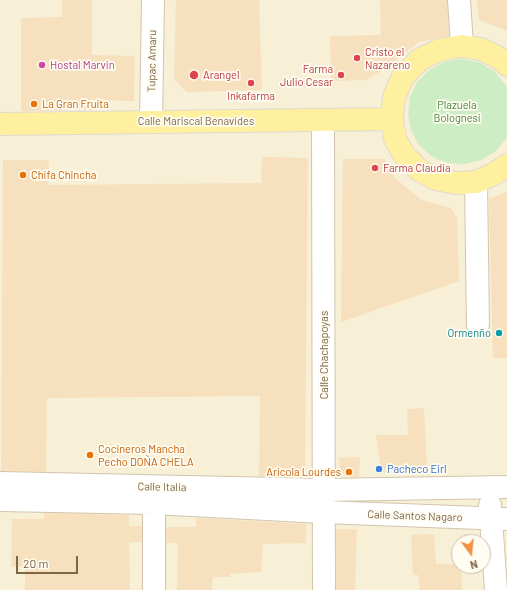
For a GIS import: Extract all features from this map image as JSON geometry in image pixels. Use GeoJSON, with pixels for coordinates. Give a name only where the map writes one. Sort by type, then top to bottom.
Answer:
{"type":"FeatureCollection","features":[{"type":"Feature","properties":{"kind":"main road"},"geometry":{"type":"LineString","coordinates":[[507,65],[499,58],[481,50],[462,46],[439,50],[419,60],[403,77],[394,97],[392,119],[396,139],[405,156],[419,170],[443,181],[456,183],[476,182],[494,174],[507,165]]}},
{"type":"Feature","properties":{"kind":"main road","name":"Calle Mariscal Benavides"},"geometry":{"type":"LineString","coordinates":[[0,124],[392,119]]}},
{"type":"Feature","properties":{"kind":"street","name":"Tupac Amaru"},"geometry":{"type":"LineString","coordinates":[[138,0],[144,122]]}},
{"type":"Feature","properties":{"kind":"street","name":"Tupac Amaru"},"geometry":{"type":"LineString","coordinates":[[144,122],[153,0]]}},
{"type":"Feature","properties":{"kind":"street"},"geometry":{"type":"LineString","coordinates":[[459,0],[462,46]]}},
{"type":"Feature","properties":{"kind":"street","name":"Calle Chachapoyas"},"geometry":{"type":"LineString","coordinates":[[323,120],[324,590]]}},
{"type":"Feature","properties":{"kind":"street"},"geometry":{"type":"LineString","coordinates":[[476,182],[478,325]]}},
{"type":"Feature","properties":{"kind":"street","name":"Calle Italia"},"geometry":{"type":"LineString","coordinates":[[0,483],[154,495],[323,512]]}},
{"type":"Feature","properties":{"kind":"street"},"geometry":{"type":"LineString","coordinates":[[324,490],[498,487],[496,590]]}},
{"type":"Feature","properties":{"kind":"street","name":"Calle Italia"},"geometry":{"type":"LineString","coordinates":[[0,500],[324,490]]}},
{"type":"Feature","properties":{"kind":"street"},"geometry":{"type":"LineString","coordinates":[[154,495],[154,590]]}},
{"type":"Feature","properties":{"kind":"street","name":"Calle Santos Nagaro"},"geometry":{"type":"LineString","coordinates":[[323,512],[498,519]]}},
{"type":"Feature","properties":{"kind":"shaded area"},"geometry":{"type":"Polygon","coordinates":[[[0,0],[507,0],[507,590],[0,590],[0,0]]]}},
{"type":"Feature","properties":{"kind":"green space","name":"Plazuela Bolognesi"},"geometry":{"type":"Polygon","coordinates":[[[461,59],[478,62],[494,71],[507,87],[507,137],[496,151],[481,160],[464,164],[447,163],[431,156],[419,145],[411,130],[408,114],[410,97],[417,82],[429,70],[444,62],[461,59]]]}},
{"type":"Feature","properties":{"kind":"building"},"geometry":{"type":"Polygon","coordinates":[[[62,0],[92,0],[92,55],[135,56],[134,101],[91,100],[91,110],[21,111],[21,18],[62,17],[62,0]]]}},
{"type":"Feature","properties":{"kind":"building"},"geometry":{"type":"Polygon","coordinates":[[[176,0],[259,0],[262,90],[187,92],[174,79],[176,0]]]}},
{"type":"Feature","properties":{"kind":"building"},"geometry":{"type":"Polygon","coordinates":[[[380,0],[447,0],[449,36],[419,42],[383,70],[366,80],[331,81],[330,36],[381,35],[380,0]]]}},
{"type":"Feature","properties":{"kind":"building"},"geometry":{"type":"Polygon","coordinates":[[[477,0],[507,0],[507,31],[479,20],[477,0]]]}},
{"type":"Feature","properties":{"kind":"building"},"geometry":{"type":"Polygon","coordinates":[[[262,157],[308,158],[305,477],[259,476],[260,396],[47,398],[46,472],[1,471],[3,160],[49,160],[48,185],[261,183],[262,157]]]}},
{"type":"Feature","properties":{"kind":"building"},"geometry":{"type":"Polygon","coordinates":[[[343,159],[385,159],[394,177],[421,200],[451,208],[457,218],[459,281],[341,322],[343,159]]]}},
{"type":"Feature","properties":{"kind":"building","name":"Ormenño"},"geometry":{"type":"Polygon","coordinates":[[[507,192],[507,358],[493,358],[489,198],[507,192]]]}},
{"type":"Feature","properties":{"kind":"building"},"geometry":{"type":"Polygon","coordinates":[[[424,408],[427,470],[381,472],[376,435],[408,435],[407,409],[424,408]]]}},
{"type":"Feature","properties":{"kind":"building"},"geometry":{"type":"Polygon","coordinates":[[[360,457],[359,477],[347,477],[340,470],[339,458],[360,457]]]}},
{"type":"Feature","properties":{"kind":"building"},"geometry":{"type":"Polygon","coordinates":[[[44,513],[129,515],[129,526],[142,526],[142,542],[129,542],[130,590],[25,590],[25,567],[11,567],[12,519],[44,519],[44,513]]]}},
{"type":"Feature","properties":{"kind":"building"},"geometry":{"type":"Polygon","coordinates":[[[196,518],[306,524],[306,543],[263,544],[261,572],[230,574],[230,577],[213,577],[212,590],[177,590],[178,543],[166,543],[166,527],[196,527],[196,518]]]}},
{"type":"Feature","properties":{"kind":"building"},"geometry":{"type":"Polygon","coordinates":[[[336,529],[357,529],[355,590],[336,590],[336,529]]]}},
{"type":"Feature","properties":{"kind":"building"},"geometry":{"type":"Polygon","coordinates":[[[434,534],[436,564],[451,564],[451,574],[461,574],[462,590],[420,590],[418,575],[413,575],[411,535],[434,534]]]}},
{"type":"Feature","properties":{"kind":"place","name":"Cristo el Nazareno"},"geometry":{"type":"Point","coordinates":[357,58]}},
{"type":"Feature","properties":{"kind":"place","name":"Hostal Marvin"},"geometry":{"type":"Point","coordinates":[42,65]}},
{"type":"Feature","properties":{"kind":"place","name":"Arangel"},"geometry":{"type":"Point","coordinates":[194,75]}},
{"type":"Feature","properties":{"kind":"place","name":"Farma Julio Cesar"},"geometry":{"type":"Point","coordinates":[341,75]}},
{"type":"Feature","properties":{"kind":"place","name":"Inkafarma"},"geometry":{"type":"Point","coordinates":[251,83]}},
{"type":"Feature","properties":{"kind":"place","name":"La Gran Fruita"},"geometry":{"type":"Point","coordinates":[34,104]}},
{"type":"Feature","properties":{"kind":"place","name":"Farma Claudia"},"geometry":{"type":"Point","coordinates":[375,168]}},
{"type":"Feature","properties":{"kind":"place","name":"Chifa Chincha"},"geometry":{"type":"Point","coordinates":[23,175]}},
{"type":"Feature","properties":{"kind":"place","name":"Ormenño"},"geometry":{"type":"Point","coordinates":[499,333]}},
{"type":"Feature","properties":{"kind":"place","name":"Cocineros Mancha Pecho DOÑA CHELA"},"geometry":{"type":"Point","coordinates":[90,455]}},
{"type":"Feature","properties":{"kind":"place","name":"Pacheco Eirl"},"geometry":{"type":"Point","coordinates":[379,469]}},
{"type":"Feature","properties":{"kind":"place","name":"Aricola Lourdes"},"geometry":{"type":"Point","coordinates":[349,472]}}]}
